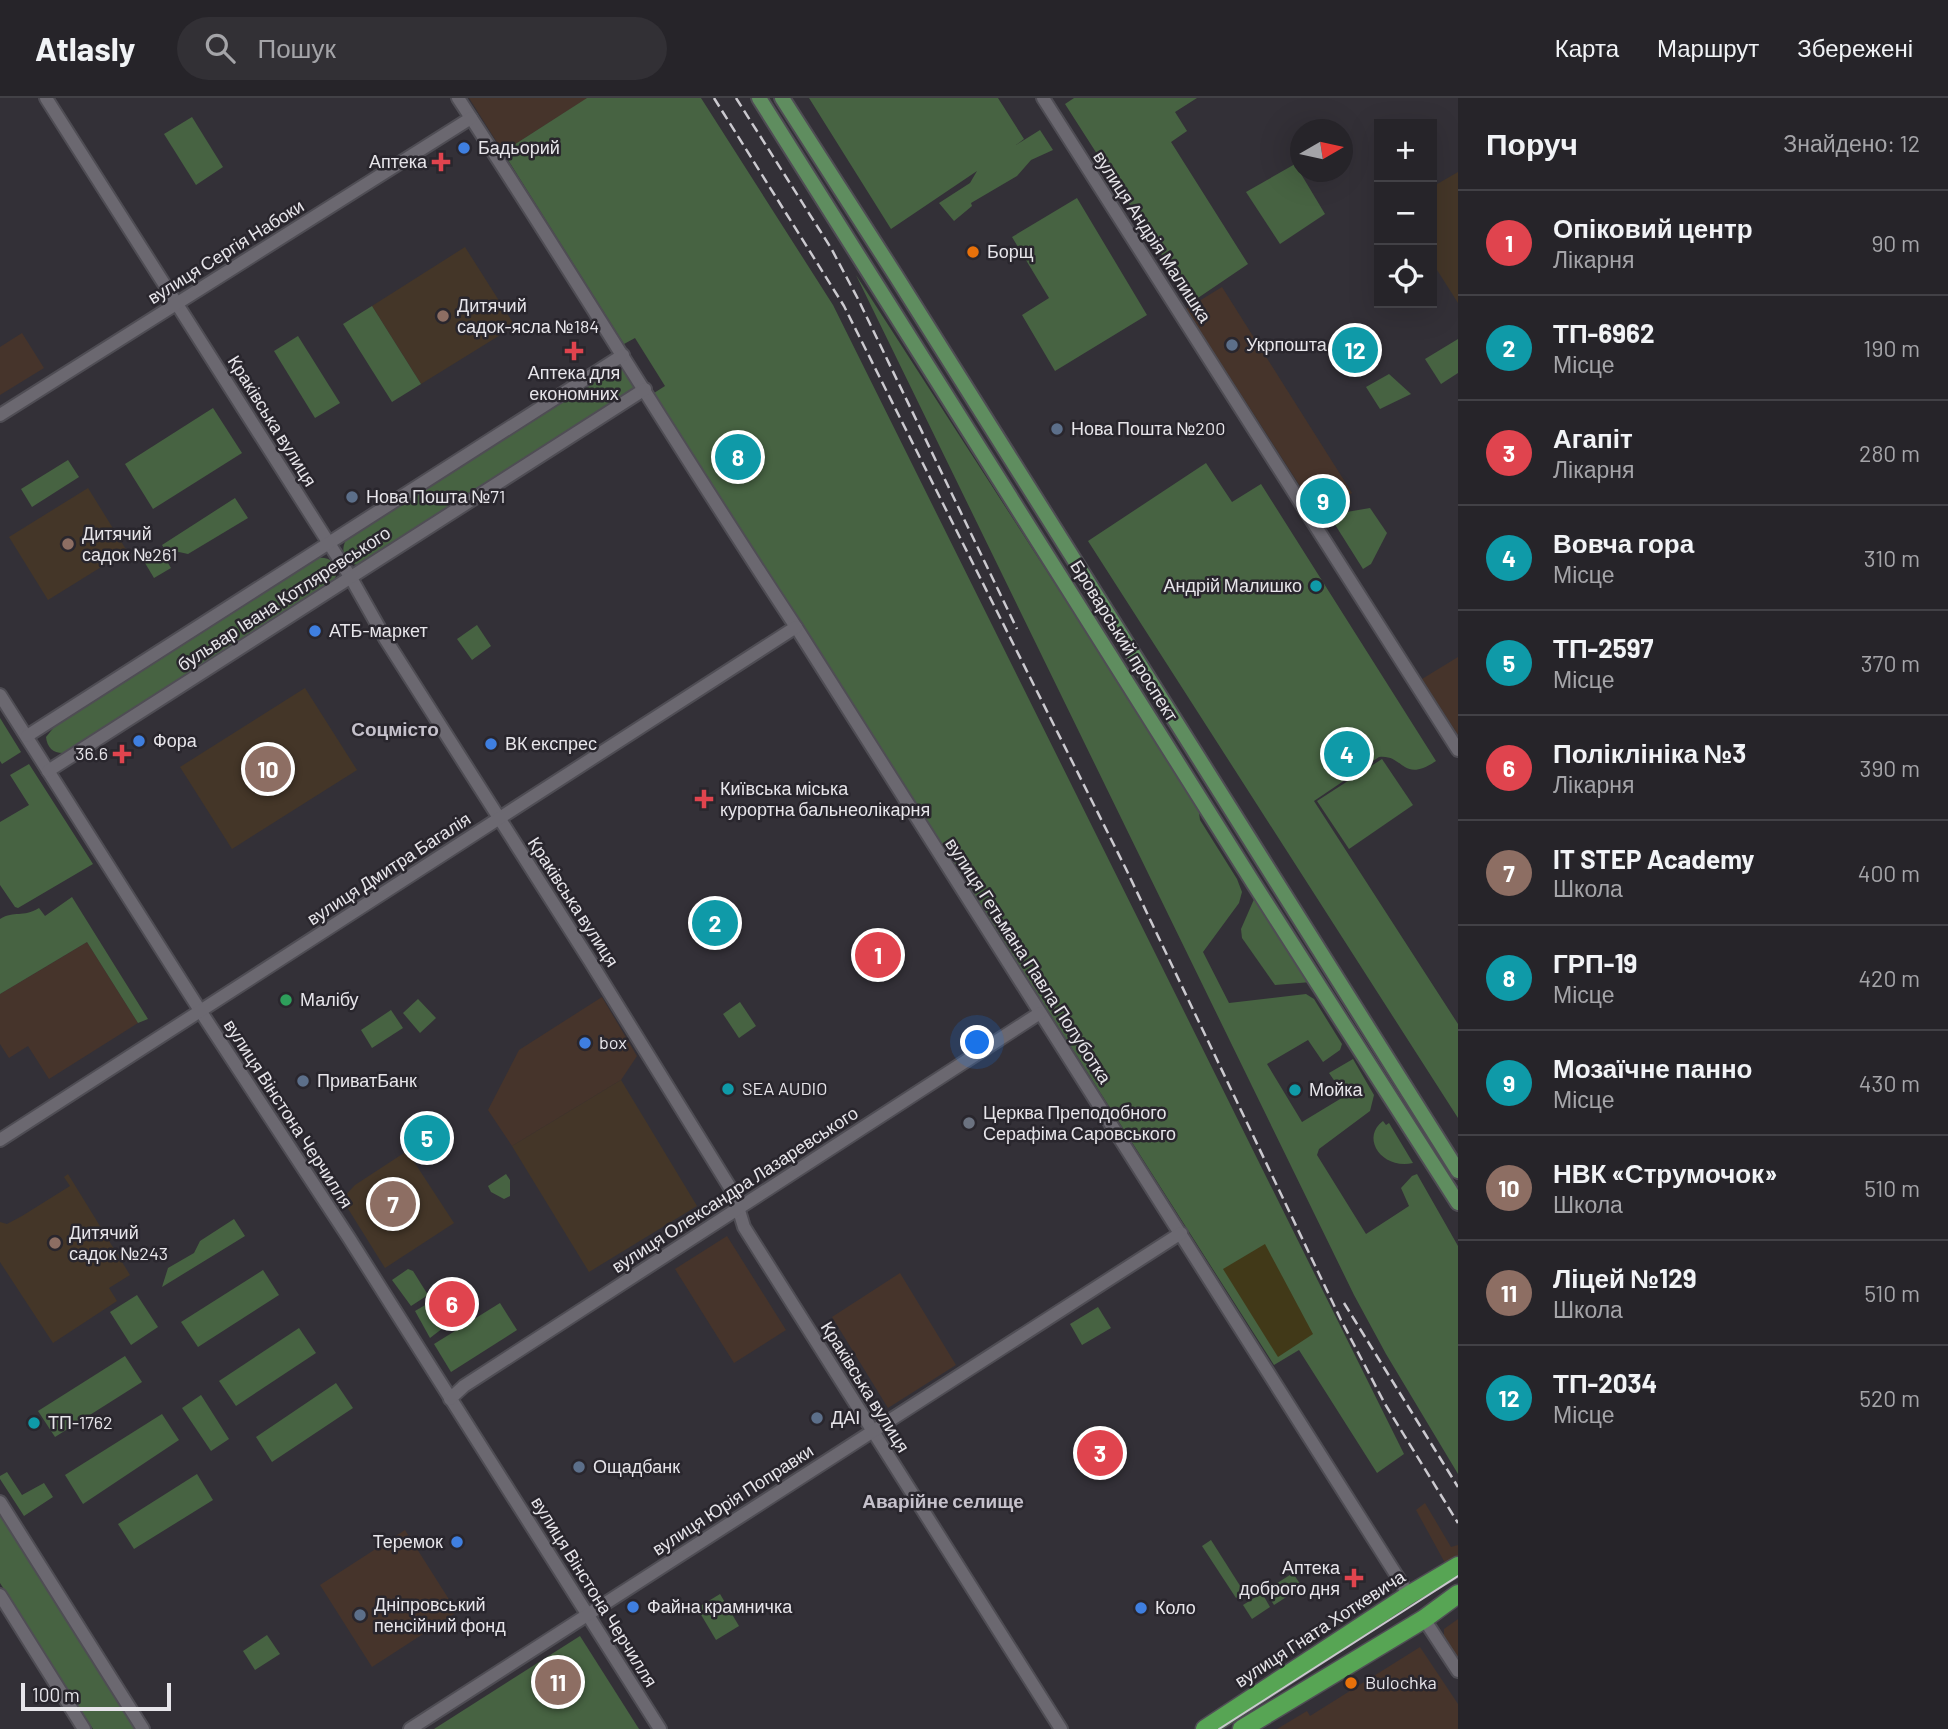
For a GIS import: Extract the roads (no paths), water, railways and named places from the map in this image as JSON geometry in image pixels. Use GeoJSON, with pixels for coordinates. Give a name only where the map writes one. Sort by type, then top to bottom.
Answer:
{"type":"FeatureCollection","features":[{"type":"Feature","properties":{"kind":"highway","name":"вулиця Гната Хоткевича"},"geometry":{"type":"LineString","coordinates":[[1205,1729],[1452,1569]]}},
{"type":"Feature","properties":{"kind":"highway"},"geometry":{"type":"LineString","coordinates":[[1242,1729],[1424,1619],[1458,1594]]}},
{"type":"Feature","properties":{"kind":"main road","name":"Броварський проспект"},"geometry":{"type":"LineString","coordinates":[[760,98],[1254,884],[1458,1203]]}},
{"type":"Feature","properties":{"kind":"main road","name":"Броварський проспект"},"geometry":{"type":"LineString","coordinates":[[782,98],[1458,1171]]}},
{"type":"Feature","properties":{"kind":"street","name":"Краківська вулиця"},"geometry":{"type":"LineString","coordinates":[[46,98],[329,543],[386,640],[590,961],[734,1194],[744,1227],[1061,1729]]}},
{"type":"Feature","properties":{"kind":"street","name":"вулиця Гетьмана Павла Полуботка"},"geometry":{"type":"LineString","coordinates":[[458,98],[645,389],[718,509],[796,626],[1409,1595]]}},
{"type":"Feature","properties":{"kind":"street","name":"вулиця Андрія Малишка"},"geometry":{"type":"LineString","coordinates":[[1043,98],[1458,750]]}},
{"type":"Feature","properties":{"kind":"street","name":"вулиця Сергія Набоки"},"geometry":{"type":"LineString","coordinates":[[0,415],[471,118]]}},
{"type":"Feature","properties":{"kind":"street","name":"бульвар Івана Котляревського"},"geometry":{"type":"LineString","coordinates":[[27,736],[622,355]]}},
{"type":"Feature","properties":{"kind":"street","name":"бульвар Івана Котляревського"},"geometry":{"type":"LineString","coordinates":[[48,771],[645,389]]}},
{"type":"Feature","properties":{"kind":"street","name":"вулиця Дмитра Багалія"},"geometry":{"type":"LineString","coordinates":[[0,1140],[796,626]]}},
{"type":"Feature","properties":{"kind":"street","name":"вулиця Вінстона Черчилля"},"geometry":{"type":"LineString","coordinates":[[0,695],[660,1729]]}},
{"type":"Feature","properties":{"kind":"street","name":"вулиця Олександра Лазаревського"},"geometry":{"type":"LineString","coordinates":[[450,1399],[458,1390],[1041,1013]]}},
{"type":"Feature","properties":{"kind":"street","name":"вулиця Юрія Поправки"},"geometry":{"type":"LineString","coordinates":[[410,1729],[1181,1233]]}},
{"type":"Feature","properties":{"kind":"street"},"geometry":{"type":"LineString","coordinates":[[0,1502],[143,1729]]}},
{"type":"Feature","properties":{"kind":"street"},"geometry":{"type":"LineString","coordinates":[[0,1595],[84,1729]]}},
{"type":"Feature","properties":{"kind":"street"},"geometry":{"type":"LineString","coordinates":[[1424,1619],[1458,1671]]}},
{"type":"Feature","properties":{"kind":"tram line"},"geometry":{"type":"LineString","coordinates":[[1219,1729],[1458,1576]]}},
{"type":"Feature","properties":{"kind":"railway"},"geometry":{"type":"LineString","coordinates":[[714,98],[844,306],[1126,869],[1341,1320],[1385,1404],[1458,1523]]}},
{"type":"Feature","properties":{"kind":"railway"},"geometry":{"type":"LineString","coordinates":[[736,98],[831,248],[858,299],[1017,629]]}},
{"type":"Feature","properties":{"kind":"railway"},"geometry":{"type":"LineString","coordinates":[[1344,1303],[1458,1487]]}},
{"type":"Feature","properties":{"kind":"place","name":"Бадьорий"},"geometry":{"type":"Point","coordinates":[464,148]}},
{"type":"Feature","properties":{"kind":"place","name":"Аптека"},"geometry":{"type":"Point","coordinates":[441,162]}},
{"type":"Feature","properties":{"kind":"place","name":"Борщ"},"geometry":{"type":"Point","coordinates":[973,252]}},
{"type":"Feature","properties":{"kind":"place","name":"Дитячий садок-ясла №184"},"geometry":{"type":"Point","coordinates":[443,316]}},
{"type":"Feature","properties":{"kind":"place","name":"Укрпошта"},"geometry":{"type":"Point","coordinates":[1232,345]}},
{"type":"Feature","properties":{"kind":"place","name":"ТП-2034"},"geometry":{"type":"Point","coordinates":[1355,350]}},
{"type":"Feature","properties":{"kind":"place","name":"Аптека для економних"},"geometry":{"type":"Point","coordinates":[574,351]}},
{"type":"Feature","properties":{"kind":"place","name":"Нова Пошта №200"},"geometry":{"type":"Point","coordinates":[1057,429]}},
{"type":"Feature","properties":{"kind":"place","name":"ГРП-19"},"geometry":{"type":"Point","coordinates":[738,457]}},
{"type":"Feature","properties":{"kind":"place","name":"Нова Пошта №71"},"geometry":{"type":"Point","coordinates":[352,497]}},
{"type":"Feature","properties":{"kind":"place","name":"Мозаїчне панно"},"geometry":{"type":"Point","coordinates":[1323,501]}},
{"type":"Feature","properties":{"kind":"place","name":"Дитячий садок №261"},"geometry":{"type":"Point","coordinates":[68,544]}},
{"type":"Feature","properties":{"kind":"place","name":"Андрій Малишко"},"geometry":{"type":"Point","coordinates":[1316,586]}},
{"type":"Feature","properties":{"kind":"place","name":"АТБ-маркет"},"geometry":{"type":"Point","coordinates":[315,631]}},
{"type":"Feature","properties":{"kind":"place","name":"Фора"},"geometry":{"type":"Point","coordinates":[139,741]}},
{"type":"Feature","properties":{"kind":"place","name":"ВК експрес"},"geometry":{"type":"Point","coordinates":[491,744]}},
{"type":"Feature","properties":{"kind":"place","name":"36.6"},"geometry":{"type":"Point","coordinates":[122,754]}},
{"type":"Feature","properties":{"kind":"place","name":"Вовча гора"},"geometry":{"type":"Point","coordinates":[1347,754]}},
{"type":"Feature","properties":{"kind":"place","name":"НВК «Струмочок»"},"geometry":{"type":"Point","coordinates":[268,769]}},
{"type":"Feature","properties":{"kind":"place","name":"Київська міська курортна бальнеолікарня"},"geometry":{"type":"Point","coordinates":[704,799]}},
{"type":"Feature","properties":{"kind":"place","name":"ТП-6962"},"geometry":{"type":"Point","coordinates":[715,923]}},
{"type":"Feature","properties":{"kind":"place","name":"Опіковий центр"},"geometry":{"type":"Point","coordinates":[878,955]}},
{"type":"Feature","properties":{"kind":"place","name":"Малібу"},"geometry":{"type":"Point","coordinates":[286,1000]}},
{"type":"Feature","properties":{"kind":"place","name":"box"},"geometry":{"type":"Point","coordinates":[585,1043]}},
{"type":"Feature","properties":{"kind":"place","name":"ПриватБанк"},"geometry":{"type":"Point","coordinates":[303,1081]}},
{"type":"Feature","properties":{"kind":"place","name":"SEA AUDIO"},"geometry":{"type":"Point","coordinates":[728,1089]}},
{"type":"Feature","properties":{"kind":"place","name":"Мойка"},"geometry":{"type":"Point","coordinates":[1295,1090]}},
{"type":"Feature","properties":{"kind":"place","name":"Церква Преподобного Серафіма Саровського"},"geometry":{"type":"Point","coordinates":[969,1123]}},
{"type":"Feature","properties":{"kind":"place","name":"ТП-2597"},"geometry":{"type":"Point","coordinates":[427,1138]}},
{"type":"Feature","properties":{"kind":"place","name":"IT STEP Academy"},"geometry":{"type":"Point","coordinates":[393,1204]}},
{"type":"Feature","properties":{"kind":"place","name":"Дитячий садок №243"},"geometry":{"type":"Point","coordinates":[55,1243]}},
{"type":"Feature","properties":{"kind":"place","name":"Поліклініка №3"},"geometry":{"type":"Point","coordinates":[452,1304]}},
{"type":"Feature","properties":{"kind":"place","name":"ДАІ"},"geometry":{"type":"Point","coordinates":[817,1418]}},
{"type":"Feature","properties":{"kind":"place","name":"ТП-1762"},"geometry":{"type":"Point","coordinates":[34,1423]}},
{"type":"Feature","properties":{"kind":"place","name":"Агапіт"},"geometry":{"type":"Point","coordinates":[1100,1453]}},
{"type":"Feature","properties":{"kind":"place","name":"Ощадбанк"},"geometry":{"type":"Point","coordinates":[579,1467]}},
{"type":"Feature","properties":{"kind":"place","name":"Теремок"},"geometry":{"type":"Point","coordinates":[457,1542]}},
{"type":"Feature","properties":{"kind":"place","name":"Аптека доброго дня"},"geometry":{"type":"Point","coordinates":[1354,1578]}},
{"type":"Feature","properties":{"kind":"place","name":"Файна крамничка"},"geometry":{"type":"Point","coordinates":[633,1607]}},
{"type":"Feature","properties":{"kind":"place","name":"Коло"},"geometry":{"type":"Point","coordinates":[1141,1608]}},
{"type":"Feature","properties":{"kind":"place","name":"Дніпровський пенсійний фонд"},"geometry":{"type":"Point","coordinates":[360,1615]}},
{"type":"Feature","properties":{"kind":"place","name":"Ліцей №129"},"geometry":{"type":"Point","coordinates":[558,1682]}},
{"type":"Feature","properties":{"kind":"place","name":"Bulochka"},"geometry":{"type":"Point","coordinates":[1351,1683]}},
{"type":"Feature","properties":{"kind":"district","name":"Соцмісто"},"geometry":{"type":"Point","coordinates":[395,729]}},
{"type":"Feature","properties":{"kind":"district","name":"Аварійне селище"},"geometry":{"type":"Point","coordinates":[943,1501]}}]}
